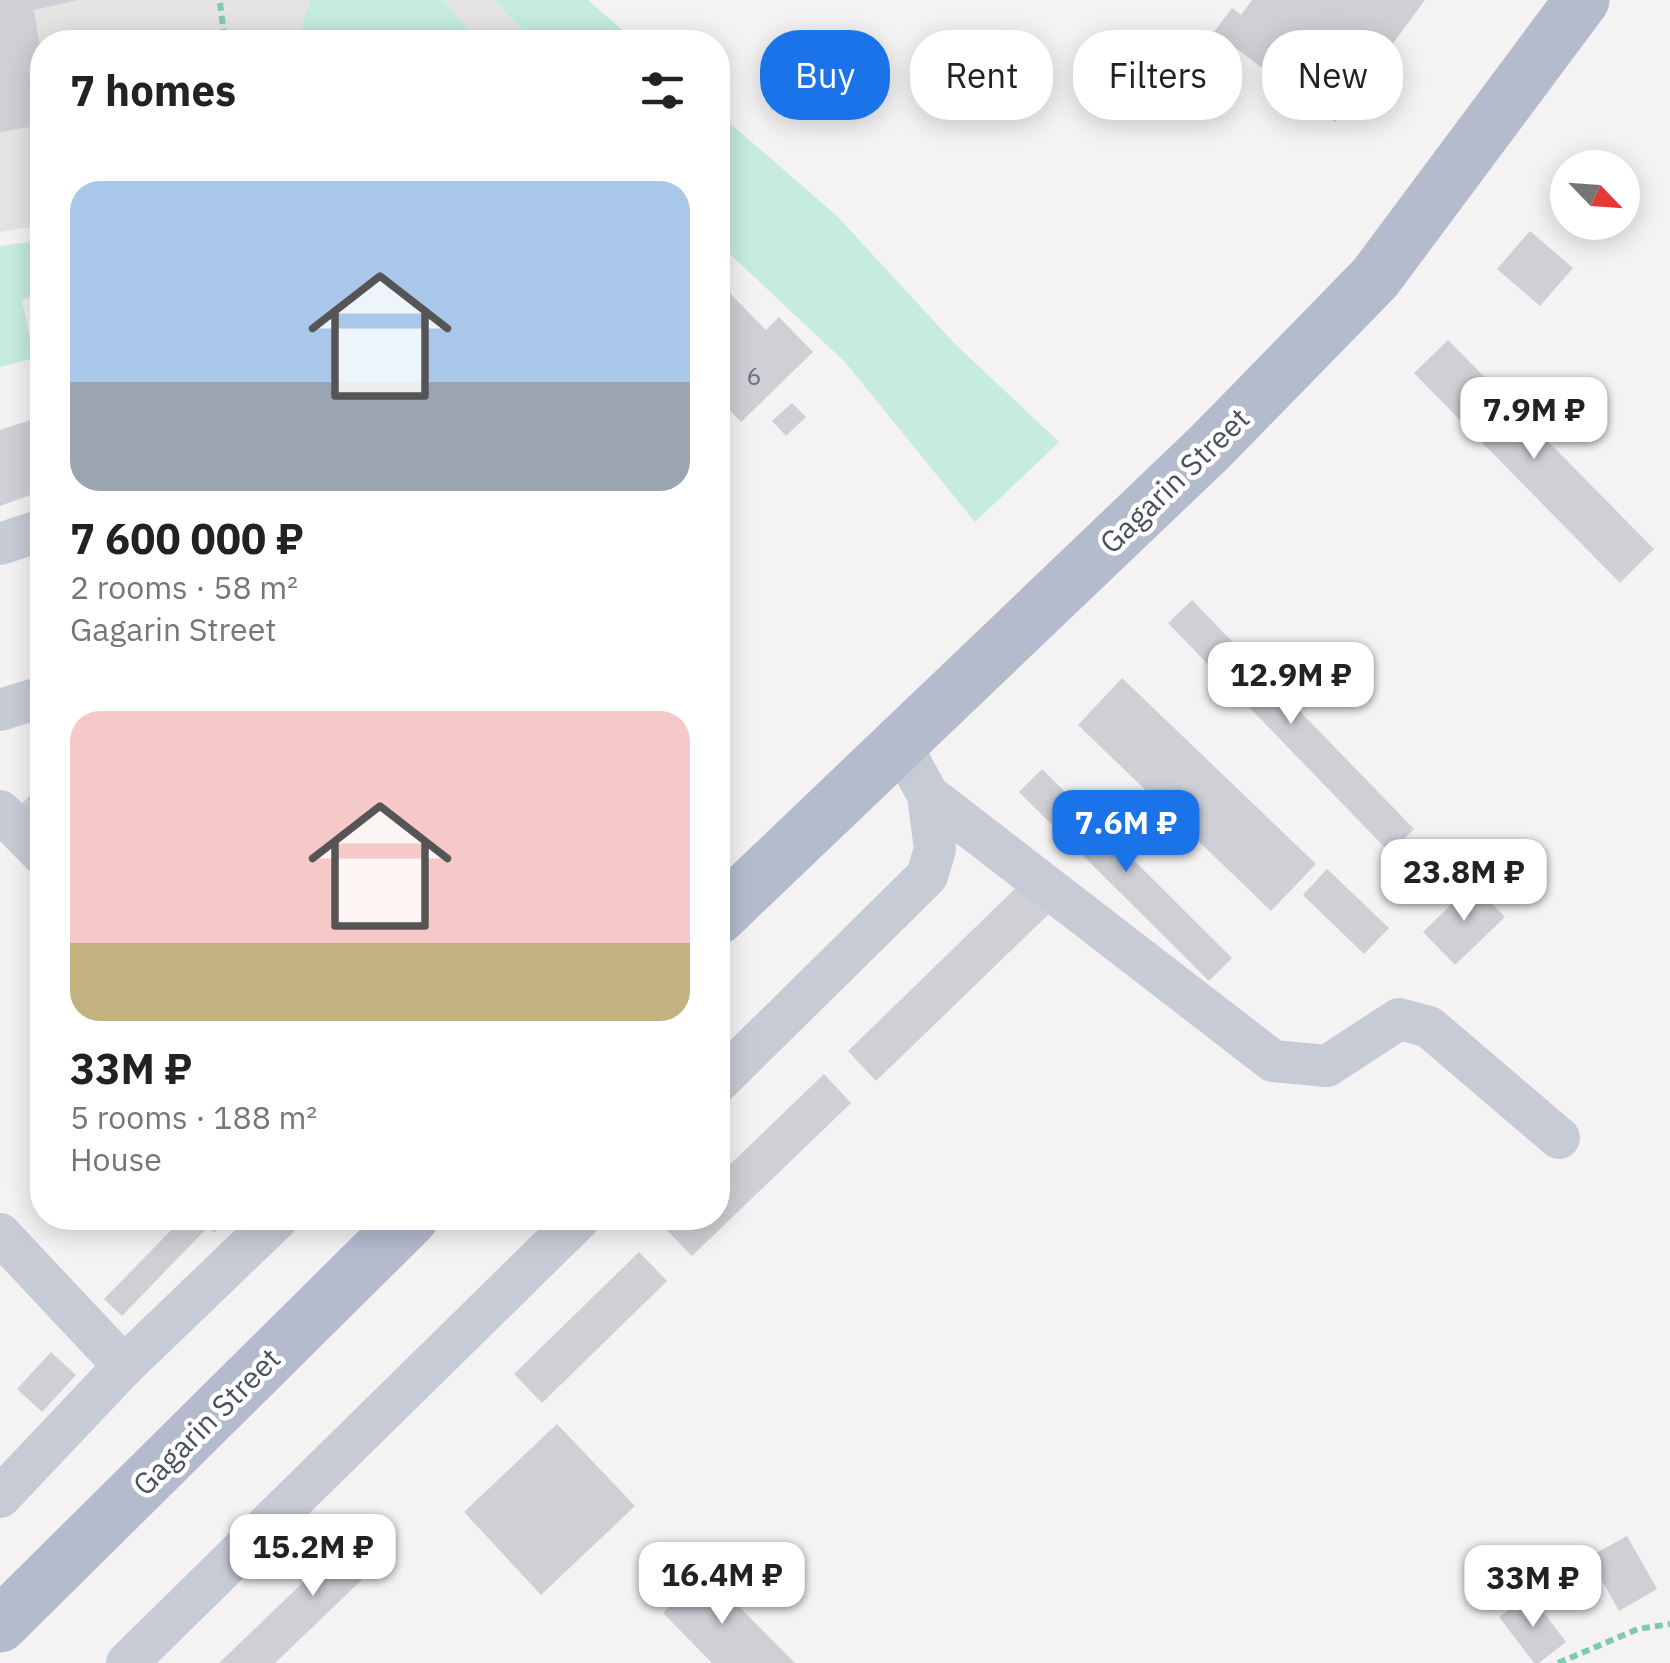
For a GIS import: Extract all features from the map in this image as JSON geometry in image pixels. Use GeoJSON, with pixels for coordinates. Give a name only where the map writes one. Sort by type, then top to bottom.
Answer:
{"type":"FeatureCollection","features":[{"type":"Feature","properties":{"kind":"main road","name":"Gagarin Street"},"geometry":{"type":"LineString","coordinates":[[730,906],[1210,447],[1376,278],[1582,0]]}},
{"type":"Feature","properties":{"kind":"main road","name":"Gagarin Street"},"geometry":{"type":"LineString","coordinates":[[0,1625],[400,1230]]}},
{"type":"Feature","properties":{"kind":"street"},"geometry":{"type":"LineString","coordinates":[[0,544],[30,534]]}},
{"type":"Feature","properties":{"kind":"street"},"geometry":{"type":"LineString","coordinates":[[0,710],[30,701]]}},
{"type":"Feature","properties":{"kind":"street"},"geometry":{"type":"LineString","coordinates":[[730,1070],[927,876],[935,849],[928,795],[900,744]]}},
{"type":"Feature","properties":{"kind":"street"},"geometry":{"type":"LineString","coordinates":[[928,795],[1273,1061],[1327,1066],[1399,1019],[1429,1027],[1559,1138]]}},
{"type":"Feature","properties":{"kind":"street"},"geometry":{"type":"LineString","coordinates":[[0,811],[30,842]]}},
{"type":"Feature","properties":{"kind":"street"},"geometry":{"type":"LineString","coordinates":[[0,1496],[124,1366],[266,1230]]}},
{"type":"Feature","properties":{"kind":"street"},"geometry":{"type":"LineString","coordinates":[[128,1663],[568,1230]]}},
{"type":"Feature","properties":{"kind":"street"},"geometry":{"type":"LineString","coordinates":[[0,1234],[124,1366]]}},
{"type":"Feature","properties":{"kind":"path"},"geometry":{"type":"LineString","coordinates":[[220,3],[223,30]]}},
{"type":"Feature","properties":{"kind":"path"},"geometry":{"type":"LineString","coordinates":[[1558,1663],[1638,1629],[1670,1624]]}},
{"type":"Feature","properties":{"kind":"shaded area"},"geometry":{"type":"Polygon","coordinates":[[[0,0],[494,0],[522,30],[30,30],[30,227],[0,232],[0,0]]]}},
{"type":"Feature","properties":{"kind":"green space"},"geometry":{"type":"Polygon","coordinates":[[[311,0],[443,0],[469,30],[300,30],[311,0]]]}},
{"type":"Feature","properties":{"kind":"green space"},"geometry":{"type":"Polygon","coordinates":[[[494,0],[588,0],[622,30],[522,30],[494,0]]]}},
{"type":"Feature","properties":{"kind":"green space"},"geometry":{"type":"Polygon","coordinates":[[[730,123],[837,216],[954,343],[1059,442],[975,522],[845,362],[730,254],[730,123]]]}},
{"type":"Feature","properties":{"kind":"green space"},"geometry":{"type":"Polygon","coordinates":[[[30,242],[30,298],[22,300],[30,359],[0,367],[0,246],[30,242]]]}},
{"type":"Feature","properties":{"kind":"building"},"geometry":{"type":"Polygon","coordinates":[[[0,0],[78,0],[34,10],[37,30],[30,30],[30,127],[0,132],[0,0]]]}},
{"type":"Feature","properties":{"kind":"building"},"geometry":{"type":"Polygon","coordinates":[[[1252,0],[1425,0],[1403,30],[1262,30],[1262,68],[1242,53],[1242,30],[1216,30],[1232,8],[1241,15],[1252,0]]]}},
{"type":"Feature","properties":{"kind":"building"},"geometry":{"type":"Polygon","coordinates":[[[1530,231],[1573,268],[1540,306],[1497,269],[1530,231]]]}},
{"type":"Feature","properties":{"kind":"building"},"geometry":{"type":"Polygon","coordinates":[[[730,293],[766,330],[779,317],[813,352],[741,422],[730,411],[730,293]]]}},
{"type":"Feature","properties":{"kind":"building"},"geometry":{"type":"Polygon","coordinates":[[[1448,340],[1654,549],[1620,583],[1414,373],[1448,340]]]}},
{"type":"Feature","properties":{"kind":"building"},"geometry":{"type":"Polygon","coordinates":[[[792,403],[806,417],[786,436],[772,421],[792,403]]]}},
{"type":"Feature","properties":{"kind":"building"},"geometry":{"type":"Polygon","coordinates":[[[30,420],[30,495],[0,506],[0,430],[30,420]]]}},
{"type":"Feature","properties":{"kind":"building"},"geometry":{"type":"Polygon","coordinates":[[[1192,600],[1414,829],[1390,853],[1168,623],[1192,600]]]}},
{"type":"Feature","properties":{"kind":"building"},"geometry":{"type":"Polygon","coordinates":[[[1122,678],[1316,864],[1271,911],[1078,725],[1122,678]]]}},
{"type":"Feature","properties":{"kind":"building"},"geometry":{"type":"Polygon","coordinates":[[[1042,769],[1232,958],[1209,981],[1019,792],[1042,769]]]}},
{"type":"Feature","properties":{"kind":"building"},"geometry":{"type":"Polygon","coordinates":[[[30,796],[30,822],[17,808],[30,796]]]}},
{"type":"Feature","properties":{"kind":"building"},"geometry":{"type":"Polygon","coordinates":[[[1327,869],[1389,928],[1364,954],[1303,895],[1327,869]]]}},
{"type":"Feature","properties":{"kind":"building"},"geometry":{"type":"Polygon","coordinates":[[[1023,881],[1052,911],[876,1081],[848,1051],[1023,881]]]}},
{"type":"Feature","properties":{"kind":"building"},"geometry":{"type":"Polygon","coordinates":[[[1473,883],[1505,917],[1455,965],[1423,932],[1473,883]]]}},
{"type":"Feature","properties":{"kind":"building"},"geometry":{"type":"Polygon","coordinates":[[[824,1074],[851,1103],[730,1219],[730,1164],[824,1074]]]}},
{"type":"Feature","properties":{"kind":"building"},"geometry":{"type":"Polygon","coordinates":[[[171,1230],[205,1230],[122,1316],[104,1299],[171,1230]]]}},
{"type":"Feature","properties":{"kind":"building"},"geometry":{"type":"Polygon","coordinates":[[[667,1230],[719,1230],[692,1256],[667,1230]]]}},
{"type":"Feature","properties":{"kind":"building"},"geometry":{"type":"Polygon","coordinates":[[[639,1252],[667,1281],[542,1403],[514,1374],[639,1252]]]}},
{"type":"Feature","properties":{"kind":"building"},"geometry":{"type":"Polygon","coordinates":[[[51,1352],[76,1375],[42,1412],[17,1389],[51,1352]]]}},
{"type":"Feature","properties":{"kind":"building"},"geometry":{"type":"Polygon","coordinates":[[[557,1424],[635,1506],[541,1595],[464,1512],[557,1424]]]}},
{"type":"Feature","properties":{"kind":"building"},"geometry":{"type":"Polygon","coordinates":[[[366,1522],[393,1550],[275,1663],[219,1663],[366,1522]]]}},
{"type":"Feature","properties":{"kind":"building"},"geometry":{"type":"Polygon","coordinates":[[[1627,1536],[1657,1589],[1619,1611],[1589,1557],[1627,1536]]]}},
{"type":"Feature","properties":{"kind":"building"},"geometry":{"type":"Polygon","coordinates":[[[704,1571],[795,1663],[712,1663],[663,1613],[704,1571]]]}},
{"type":"Feature","properties":{"kind":"building"},"geometry":{"type":"Polygon","coordinates":[[[1530,1594],[1566,1642],[1539,1663],[1534,1663],[1499,1617],[1530,1594]]]}}]}
